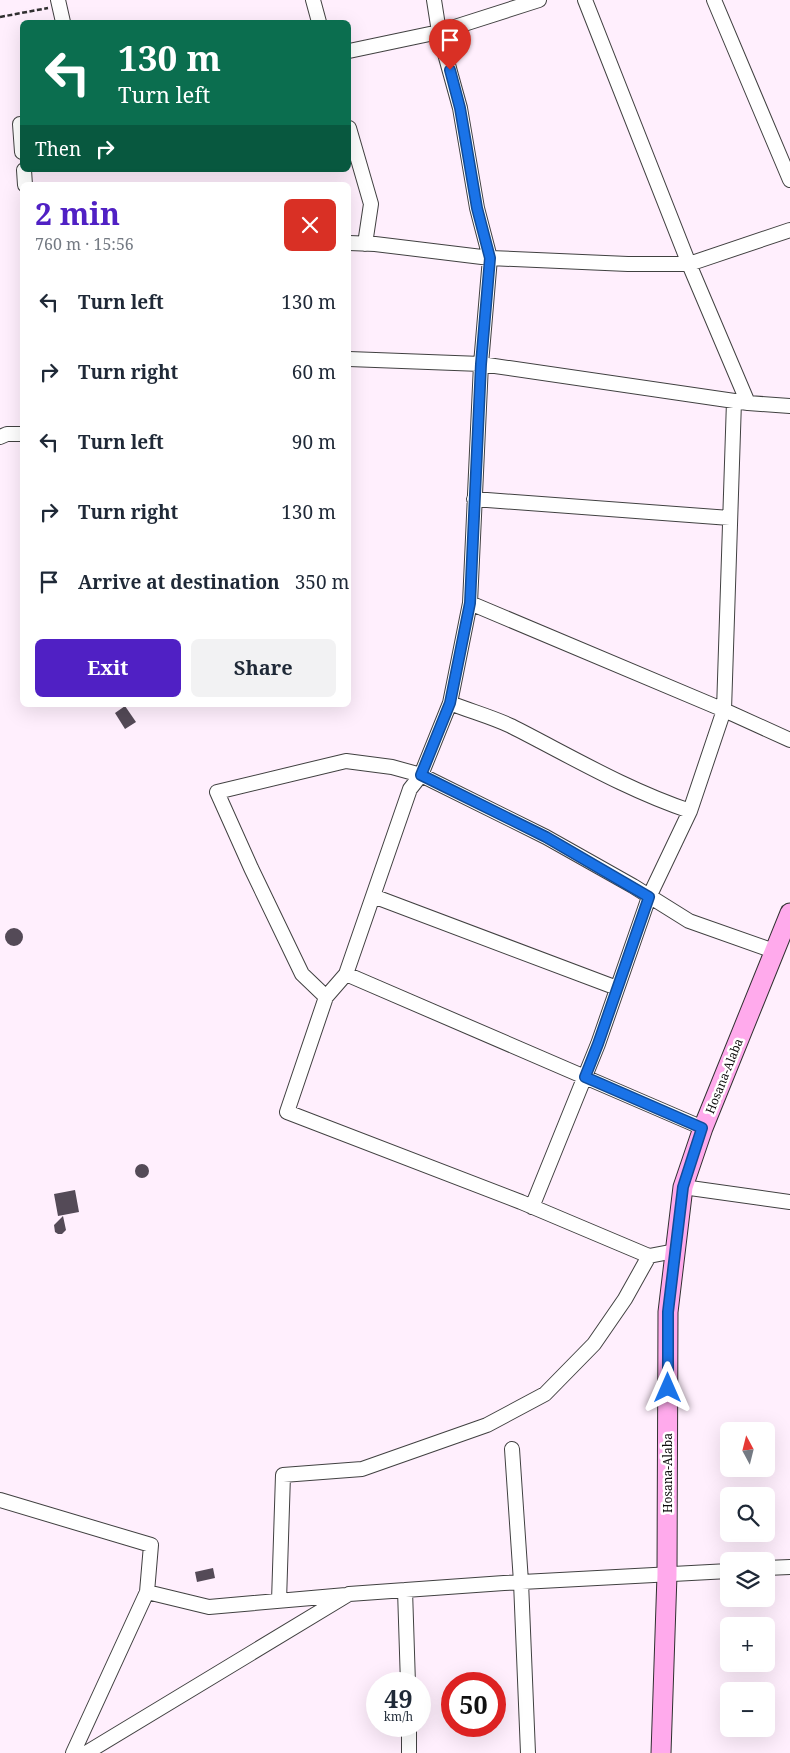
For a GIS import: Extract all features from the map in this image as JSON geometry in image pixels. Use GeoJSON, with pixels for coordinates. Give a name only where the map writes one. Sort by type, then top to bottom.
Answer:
{"type":"FeatureCollection","features":[{"type":"Feature","properties":{"kind":"main road","name":"Hosana-Alaba"},"geometry":{"type":"LineString","coordinates":[[661,1753],[666,1575],[668,1312],[683,1187],[702,1128],[790,913]]}},
{"type":"Feature","properties":{"kind":"street"},"geometry":{"type":"LineString","coordinates":[[314,0],[319,20]]}},
{"type":"Feature","properties":{"kind":"street"},"geometry":{"type":"LineString","coordinates":[[434,0],[439,32],[460,108],[477,208],[490,258],[481,364],[470,603],[450,703],[421,775],[410,789],[346,974],[326,997],[287,1112],[532,1207],[649,1256],[676,1251]]}},
{"type":"Feature","properties":{"kind":"street"},"geometry":{"type":"LineString","coordinates":[[351,52],[439,32],[540,0]]}},
{"type":"Feature","properties":{"kind":"street"},"geometry":{"type":"LineString","coordinates":[[585,0],[689,264],[748,403]]}},
{"type":"Feature","properties":{"kind":"street"},"geometry":{"type":"LineString","coordinates":[[714,0],[790,180]]}},
{"type":"Feature","properties":{"kind":"street"},"geometry":{"type":"LineString","coordinates":[[58,3],[62,20]]}},
{"type":"Feature","properties":{"kind":"street"},"geometry":{"type":"LineString","coordinates":[[351,135],[371,204],[364,244]]}},
{"type":"Feature","properties":{"kind":"street"},"geometry":{"type":"LineString","coordinates":[[351,243],[490,258],[628,264],[689,264],[790,230]]}},
{"type":"Feature","properties":{"kind":"street"},"geometry":{"type":"LineString","coordinates":[[351,360],[481,364],[748,403],[790,406]]}},
{"type":"Feature","properties":{"kind":"street"},"geometry":{"type":"LineString","coordinates":[[532,1207],[585,1077],[649,897],[690,811],[724,710],[734,401]]}},
{"type":"Feature","properties":{"kind":"street"},"geometry":{"type":"LineString","coordinates":[[0,437],[7,434],[20,434]]}},
{"type":"Feature","properties":{"kind":"street"},"geometry":{"type":"LineString","coordinates":[[474,499],[730,518]]}},
{"type":"Feature","properties":{"kind":"street"},"geometry":{"type":"LineString","coordinates":[[470,603],[724,710],[790,740]]}},
{"type":"Feature","properties":{"kind":"street"},"geometry":{"type":"LineString","coordinates":[[450,703],[509,725],[647,795],[690,811]]}},
{"type":"Feature","properties":{"kind":"street"},"geometry":{"type":"LineString","coordinates":[[326,997],[302,974],[217,792],[346,761],[392,767],[421,775],[546,837],[689,921],[774,951]]}},
{"type":"Feature","properties":{"kind":"street"},"geometry":{"type":"LineString","coordinates":[[374,896],[617,988]]}},
{"type":"Feature","properties":{"kind":"street"},"geometry":{"type":"LineString","coordinates":[[346,974],[702,1128]]}},
{"type":"Feature","properties":{"kind":"street"},"geometry":{"type":"LineString","coordinates":[[683,1187],[790,1202]]}},
{"type":"Feature","properties":{"kind":"street"},"geometry":{"type":"LineString","coordinates":[[279,1601],[283,1475],[362,1469],[487,1425],[544,1394],[594,1344],[625,1299],[649,1256]]}},
{"type":"Feature","properties":{"kind":"street"},"geometry":{"type":"LineString","coordinates":[[512,1449],[521,1582],[528,1753]]}},
{"type":"Feature","properties":{"kind":"street"},"geometry":{"type":"LineString","coordinates":[[0,1500],[151,1545],[147,1592],[73,1753]]}},
{"type":"Feature","properties":{"kind":"street"},"geometry":{"type":"LineString","coordinates":[[775,1567],[790,1566]]}},
{"type":"Feature","properties":{"kind":"street"},"geometry":{"type":"LineString","coordinates":[[147,1592],[209,1607],[350,1594],[521,1582],[720,1572]]}},
{"type":"Feature","properties":{"kind":"street"},"geometry":{"type":"LineString","coordinates":[[406,1590],[408,1672]]}},
{"type":"Feature","properties":{"kind":"street"},"geometry":{"type":"LineString","coordinates":[[86,1753],[350,1594]]}},
{"type":"Feature","properties":{"kind":"street"},"geometry":{"type":"LineString","coordinates":[[409,1737],[409,1753]]}},
{"type":"Feature","properties":{"kind":"path"},"geometry":{"type":"LineString","coordinates":[[0,17],[58,3]]}},
{"type":"Feature","properties":{"kind":"building"},"geometry":{"type":"Polygon","coordinates":[[[126,707],[136,722],[125,729],[115,713],[126,707]]]}},
{"type":"Feature","properties":{"kind":"building"},"geometry":{"type":"Polygon","coordinates":[[[14,928],[20,931],[23,937],[20,943],[14,946],[8,943],[5,937],[8,931],[14,928]]]}},
{"type":"Feature","properties":{"kind":"building"},"geometry":{"type":"Polygon","coordinates":[[[142,1164],[147,1166],[149,1171],[147,1176],[142,1178],[137,1176],[135,1171],[137,1166],[142,1164]]]}},
{"type":"Feature","properties":{"kind":"building"},"geometry":{"type":"Polygon","coordinates":[[[75,1190],[79,1212],[58,1216],[54,1194],[75,1190]]]}},
{"type":"Feature","properties":{"kind":"building"},"geometry":{"type":"Polygon","coordinates":[[[63,1216],[66,1230],[62,1234],[58,1234],[55,1232],[54,1225],[63,1216]]]}},
{"type":"Feature","properties":{"kind":"building"},"geometry":{"type":"Polygon","coordinates":[[[213,1568],[215,1578],[197,1582],[195,1572],[213,1568]]]}},
{"type":"Feature","properties":{"kind":"route"},"geometry":{"type":"LineString","coordinates":[[450,70],[460,108],[477,208],[490,258],[481,364],[470,603],[450,703],[421,775],[546,837],[634,886],[649,897],[585,1077],[702,1128],[683,1187],[668,1312],[668,1388]]}}]}
